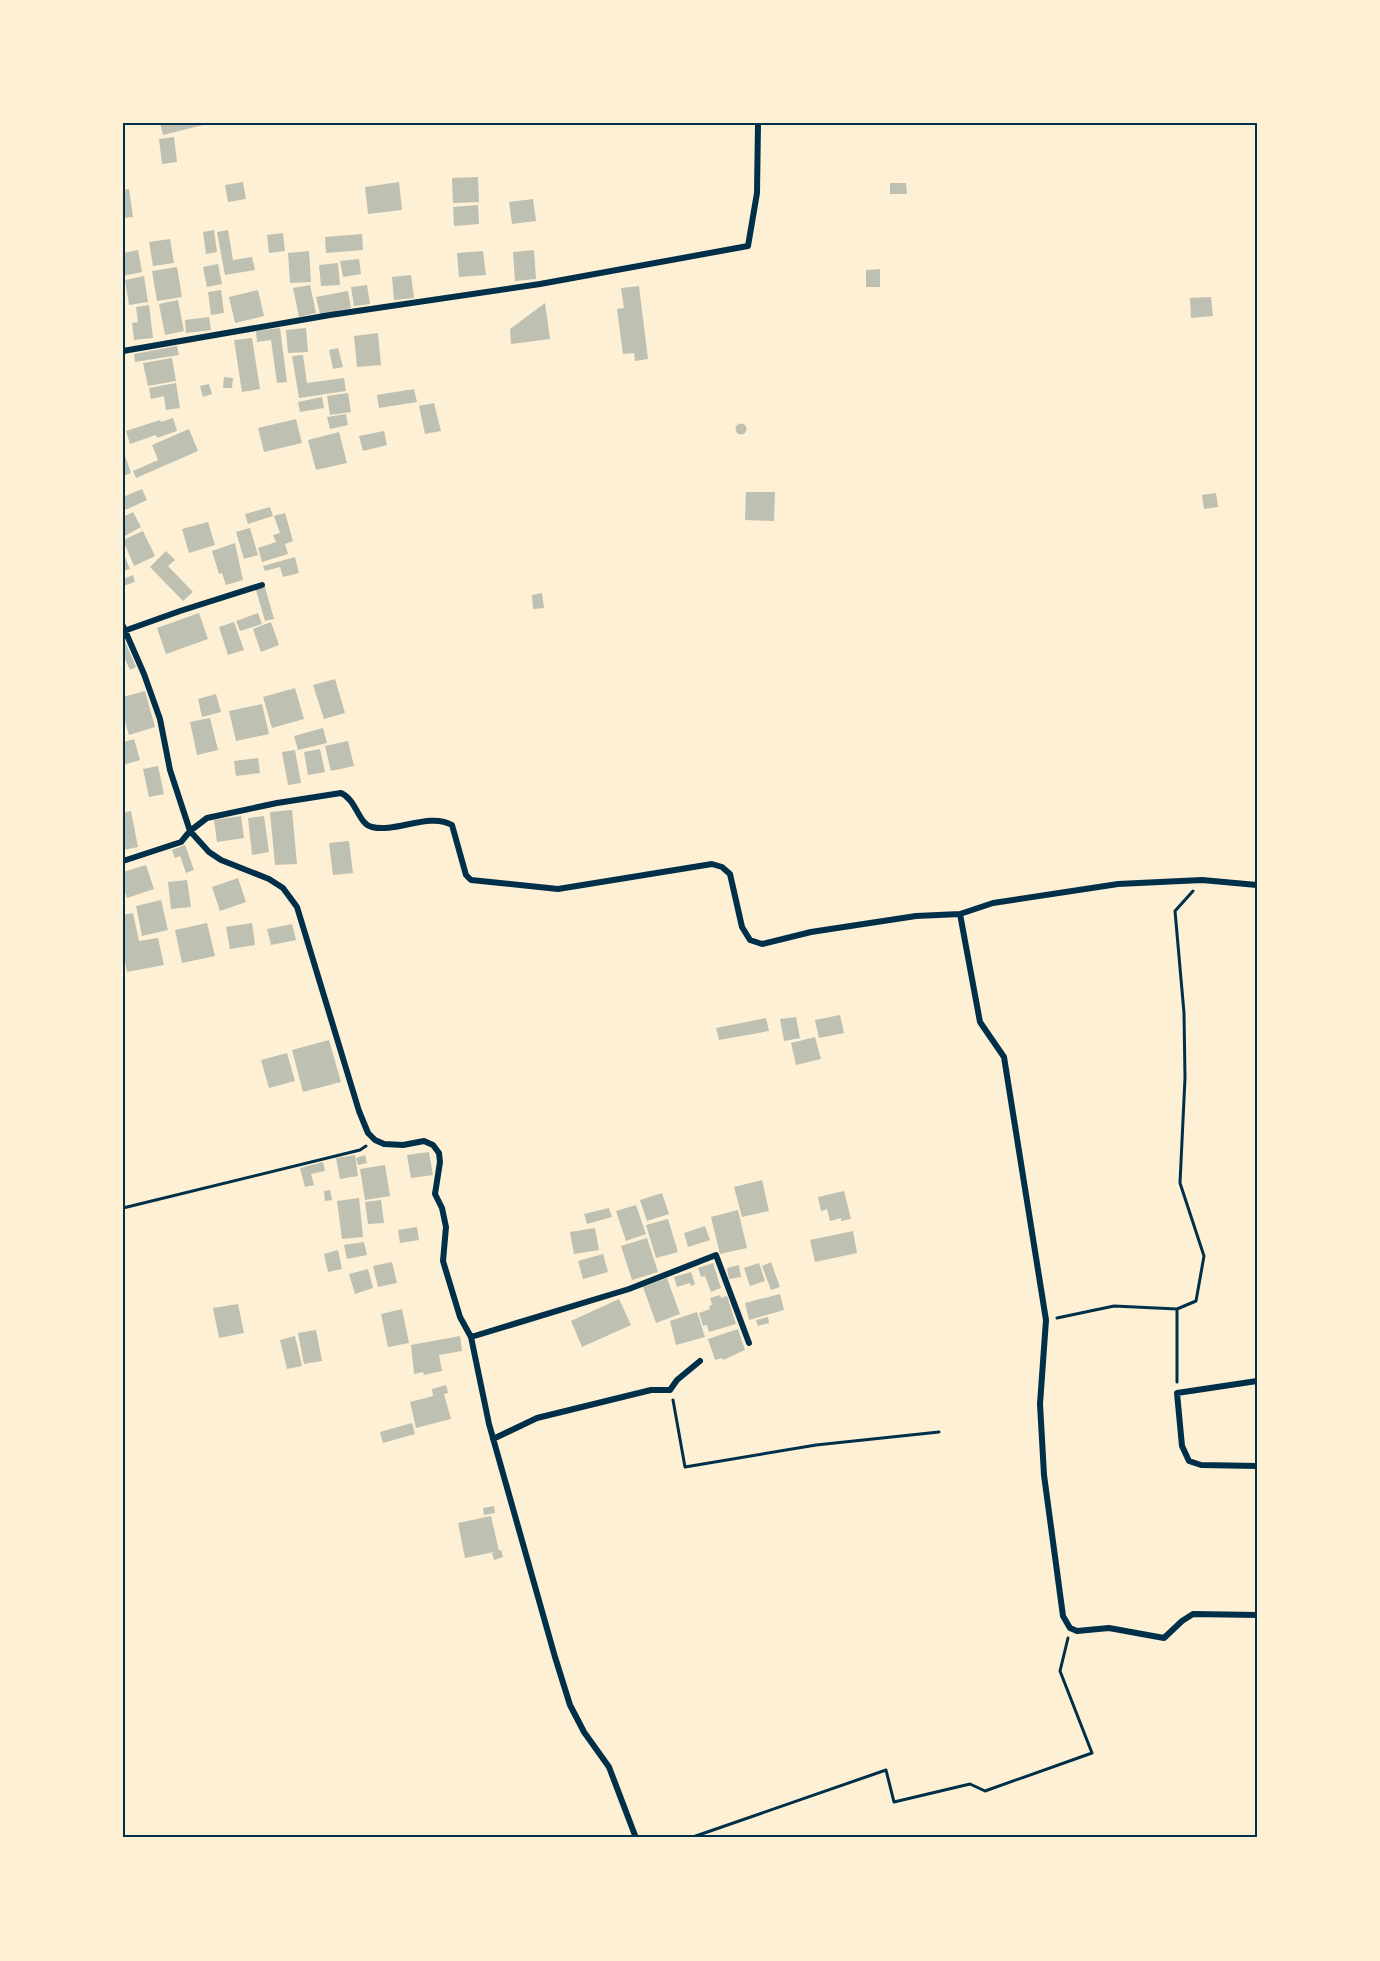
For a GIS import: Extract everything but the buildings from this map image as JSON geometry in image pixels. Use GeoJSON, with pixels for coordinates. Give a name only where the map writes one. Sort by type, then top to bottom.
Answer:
{"type":"FeatureCollection","features":[{"type":"Feature","properties":{"kind":"street"},"geometry":{"type":"LineString","coordinates":[[123,351],[330,315],[540,284],[748,246],[757,193],[758,123]]}},
{"type":"Feature","properties":{"kind":"street"},"geometry":{"type":"LineString","coordinates":[[262,585],[124,630],[144,674],[160,719],[170,770],[190,831],[209,852],[221,860],[269,879],[283,888],[297,907],[359,1111],[368,1133],[375,1140],[384,1144],[424,1141],[433,1145],[439,1153],[440,1162],[435,1194],[442,1208],[446,1227],[443,1261],[460,1317],[471,1337],[493,1439],[570,1705],[584,1732],[609,1767],[636,1838]]}},
{"type":"Feature","properties":{"kind":"street"},"geometry":{"type":"LineString","coordinates":[[123,861],[181,842],[190,831],[207,818],[277,803],[341,793],[352,802],[369,827],[420,822],[447,822],[452,825],[466,875],[471,880],[558,889],[712,864],[722,867],[730,874],[742,927],[750,940],[762,944],[823,930],[916,916],[960,914],[993,903],[1118,884],[1202,880],[1257,885]]}},
{"type":"Feature","properties":{"kind":"street"},"geometry":{"type":"LineString","coordinates":[[960,914],[980,1022],[1004,1057],[1046,1320],[1040,1404],[1044,1475],[1063,1616],[1070,1629],[1077,1631],[1109,1628],[1164,1638],[1193,1614],[1257,1615]]}},
{"type":"Feature","properties":{"kind":"street"},"geometry":{"type":"LineString","coordinates":[[471,1337],[629,1289],[716,1255],[749,1343]]}},
{"type":"Feature","properties":{"kind":"street"},"geometry":{"type":"LineString","coordinates":[[493,1439],[537,1418],[651,1390],[670,1390],[677,1380],[700,1361]]}},
{"type":"Feature","properties":{"kind":"street"},"geometry":{"type":"LineString","coordinates":[[1257,1382],[1178,1392],[1182,1446],[1190,1461],[1201,1466],[1257,1466]]}},
{"type":"Feature","properties":{"kind":"path"},"geometry":{"type":"LineString","coordinates":[[1046,1320],[1114,1305],[1177,1309],[1196,1300],[1204,1256],[1180,1183],[1185,1078],[1184,1013],[1175,911],[1202,880]]}},
{"type":"Feature","properties":{"kind":"path"},"geometry":{"type":"LineString","coordinates":[[123,1208],[360,1150],[375,1140]]}},
{"type":"Feature","properties":{"kind":"path"},"geometry":{"type":"LineString","coordinates":[[1177,1309],[1178,1392]]}},
{"type":"Feature","properties":{"kind":"path"},"geometry":{"type":"LineString","coordinates":[[670,1390],[676,1408],[685,1467],[816,1445],[939,1431]]}},
{"type":"Feature","properties":{"kind":"path"},"geometry":{"type":"LineString","coordinates":[[690,1838],[886,1770],[894,1802],[970,1784],[985,1791],[1092,1753],[1060,1671],[1070,1629]]}}]}
